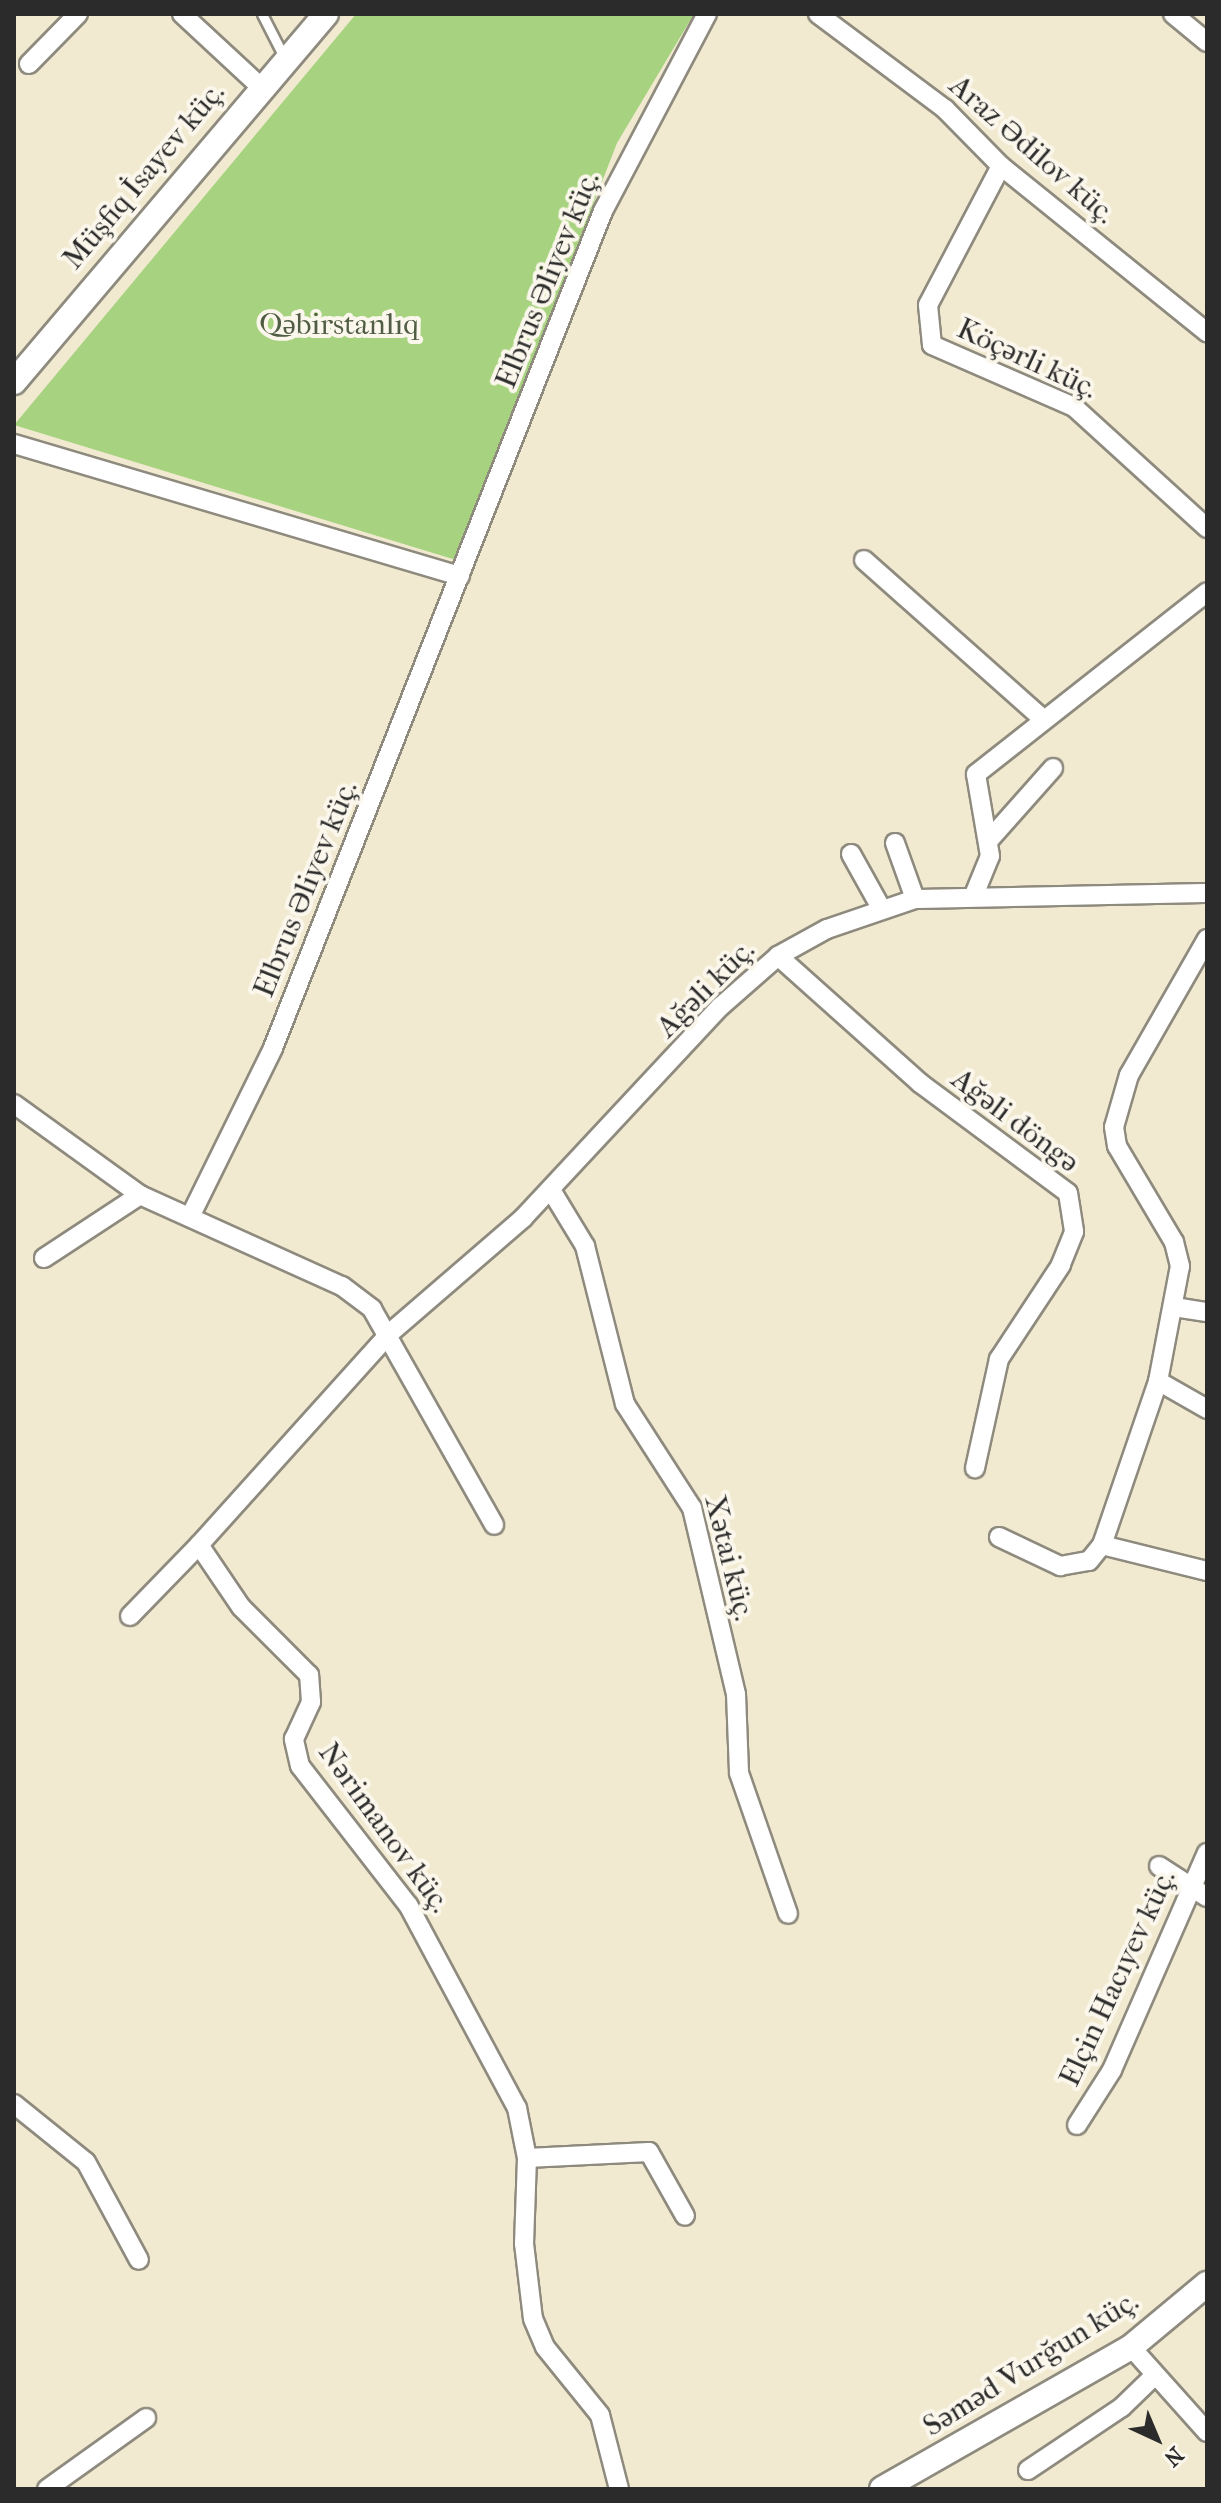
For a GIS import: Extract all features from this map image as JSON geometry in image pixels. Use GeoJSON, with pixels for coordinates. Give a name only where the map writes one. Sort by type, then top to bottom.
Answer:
{"type":"FeatureCollection","features":[{"type":"Feature","properties":{"kind":"street"},"geometry":{"type":"LineString","coordinates":[[29,64],[78,14]]}},
{"type":"Feature","properties":{"kind":"street"},"geometry":{"type":"LineString","coordinates":[[182,14],[262,88]]}},
{"type":"Feature","properties":{"kind":"street","name":"Müşfiq İsayev küç."},"geometry":{"type":"LineString","coordinates":[[14,382],[326,14]]}},
{"type":"Feature","properties":{"kind":"street","name":"Elbrus Əliyev küç."},"geometry":{"type":"LineString","coordinates":[[190,1217],[273,1048],[603,211],[707,14]]}},
{"type":"Feature","properties":{"kind":"street","name":"Araz Ədilov küç."},"geometry":{"type":"LineString","coordinates":[[818,14],[945,109],[1001,166],[1207,332]]}},
{"type":"Feature","properties":{"kind":"street"},"geometry":{"type":"LineString","coordinates":[[1173,14],[1207,42]]}},
{"type":"Feature","properties":{"kind":"street","name":"Köçərli küç."},"geometry":{"type":"LineString","coordinates":[[1001,166],[928,305],[932,345],[1074,407],[1207,528]]}},
{"type":"Feature","properties":{"kind":"street"},"geometry":{"type":"LineString","coordinates":[[14,444],[460,576]]}},
{"type":"Feature","properties":{"kind":"street"},"geometry":{"type":"LineString","coordinates":[[864,560],[1043,719]]}},
{"type":"Feature","properties":{"kind":"street"},"geometry":{"type":"LineString","coordinates":[[990,839],[973,788],[976,774],[1207,592]]}},
{"type":"Feature","properties":{"kind":"street"},"geometry":{"type":"LineString","coordinates":[[974,895],[990,839],[1053,768]]}},
{"type":"Feature","properties":{"kind":"street"},"geometry":{"type":"LineString","coordinates":[[895,843],[915,899]]}},
{"type":"Feature","properties":{"kind":"street"},"geometry":{"type":"LineString","coordinates":[[851,854],[881,908]]}},
{"type":"Feature","properties":{"kind":"street","name":"Ağəli küç."},"geometry":{"type":"LineString","coordinates":[[390,1333],[551,1190],[720,1007],[778,956],[881,908],[915,899],[974,895],[1207,893]]}},
{"type":"Feature","properties":{"kind":"street"},"geometry":{"type":"LineString","coordinates":[[999,1537],[1060,1566],[1089,1561],[1102,1545],[1158,1381],[1174,1307],[1174,1242],[1117,1146],[1114,1127],[1129,1075],[1207,939]]}},
{"type":"Feature","properties":{"kind":"street","name":"Ağəli döngə"},"geometry":{"type":"LineString","coordinates":[[778,956],[920,1083],[1068,1193],[1074,1232],[1061,1265],[999,1359],[975,1468]]}},
{"type":"Feature","properties":{"kind":"street"},"geometry":{"type":"LineString","coordinates":[[14,1104],[140,1195],[342,1286],[390,1333],[435,1430],[494,1525]]}},
{"type":"Feature","properties":{"kind":"street","name":"Xətai küç."},"geometry":{"type":"LineString","coordinates":[[551,1190],[585,1246],[625,1404],[692,1508],[736,1694],[739,1773],[788,1914]]}},
{"type":"Feature","properties":{"kind":"street"},"geometry":{"type":"LineString","coordinates":[[44,1258],[140,1195]]}},
{"type":"Feature","properties":{"kind":"street"},"geometry":{"type":"LineString","coordinates":[[1174,1307],[1207,1312]]}},
{"type":"Feature","properties":{"kind":"street"},"geometry":{"type":"LineString","coordinates":[[130,1616],[199,1545],[390,1333]]}},
{"type":"Feature","properties":{"kind":"street"},"geometry":{"type":"LineString","coordinates":[[1158,1381],[1207,1409]]}},
{"type":"Feature","properties":{"kind":"street","name":"Nərimanov küç."},"geometry":{"type":"LineString","coordinates":[[199,1545],[241,1607],[309,1675],[311,1702],[294,1739],[300,1766],[439,1955],[511,2095],[527,2158],[524,2244],[533,2319],[545,2347],[600,2415],[619,2489]]}},
{"type":"Feature","properties":{"kind":"street"},"geometry":{"type":"LineString","coordinates":[[1102,1545],[1207,1571]]}},
{"type":"Feature","properties":{"kind":"street","name":"Elçin Hacıyev küç."},"geometry":{"type":"LineString","coordinates":[[1077,2125],[1112,2070],[1200,1892],[1207,1853]]}},
{"type":"Feature","properties":{"kind":"street"},"geometry":{"type":"LineString","coordinates":[[1159,1866],[1200,1892]]}},
{"type":"Feature","properties":{"kind":"street"},"geometry":{"type":"LineString","coordinates":[[14,2104],[86,2162],[139,2260]]}},
{"type":"Feature","properties":{"kind":"street"},"geometry":{"type":"LineString","coordinates":[[527,2158],[649,2152],[685,2216]]}},
{"type":"Feature","properties":{"kind":"street","name":"Səməd Vurğun küç."},"geometry":{"type":"LineString","coordinates":[[882,2489],[1131,2347],[1207,2284]]}},
{"type":"Feature","properties":{"kind":"street"},"geometry":{"type":"LineString","coordinates":[[1131,2347],[1152,2378],[1207,2432]]}},
{"type":"Feature","properties":{"kind":"street"},"geometry":{"type":"LineString","coordinates":[[1028,2470],[1122,2407],[1152,2378]]}},
{"type":"Feature","properties":{"kind":"street"},"geometry":{"type":"LineString","coordinates":[[47,2489],[146,2418]]}},
{"type":"Feature","properties":{"kind":"lane"},"geometry":{"type":"LineString","coordinates":[[262,14],[286,60]]}},
{"type":"Feature","properties":{"kind":"green space","name":"Qəbirstanlıq"},"geometry":{"type":"Polygon","coordinates":[[[356,14],[694,14],[617,143],[456,560],[14,425],[356,14]]]}}]}
